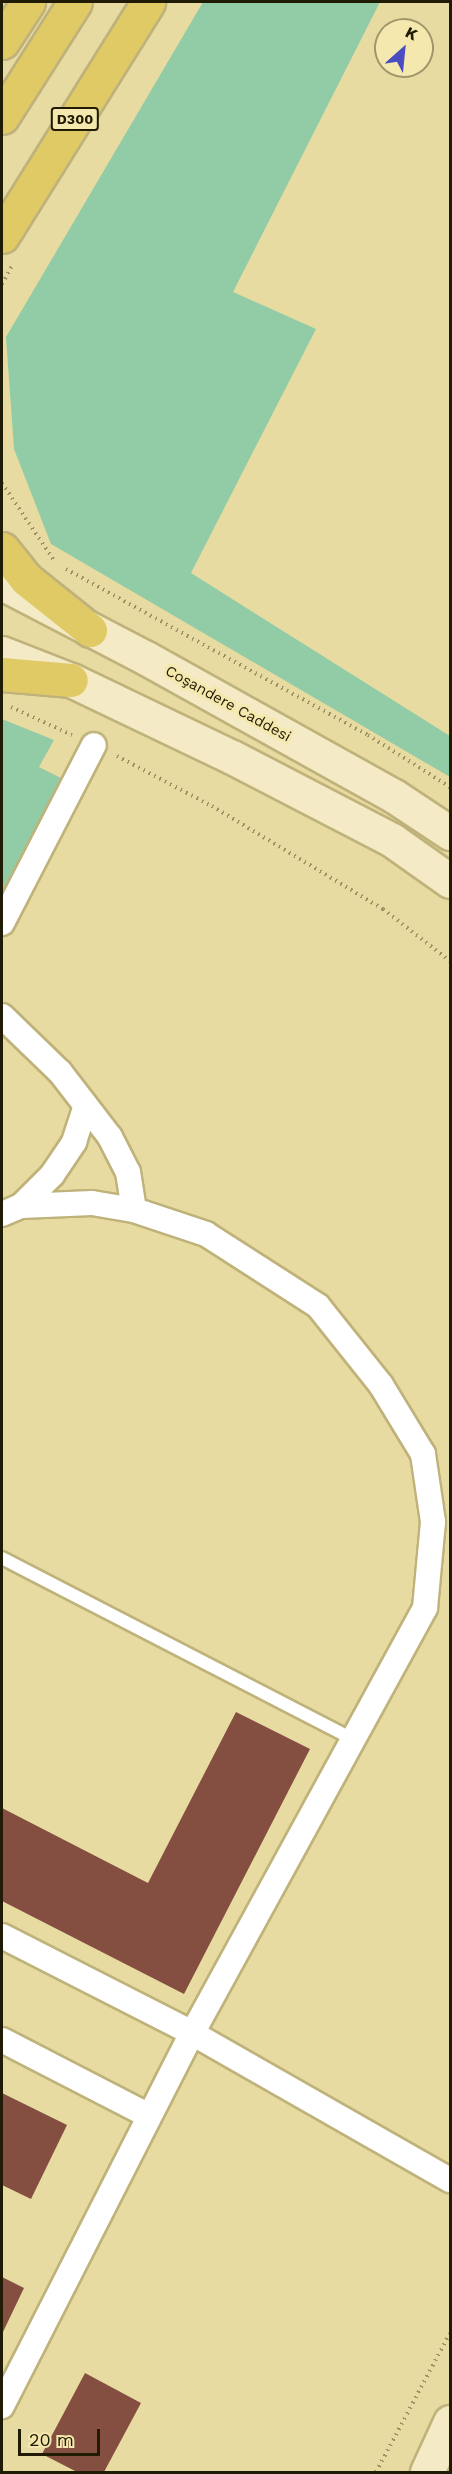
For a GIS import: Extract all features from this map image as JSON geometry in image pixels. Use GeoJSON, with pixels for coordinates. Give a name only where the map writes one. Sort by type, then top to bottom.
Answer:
{"type":"FeatureCollection","features":[{"type":"Feature","properties":{"kind":"highway"},"geometry":{"type":"LineString","coordinates":[[2,42],[28,2]]}},
{"type":"Feature","properties":{"kind":"highway"},"geometry":{"type":"LineString","coordinates":[[2,117],[75,2]]}},
{"type":"Feature","properties":{"kind":"highway","name":"D300"},"geometry":{"type":"LineString","coordinates":[[2,236],[148,2]]}},
{"type":"Feature","properties":{"kind":"highway"},"geometry":{"type":"LineString","coordinates":[[2,549],[26,579],[90,630]]}},
{"type":"Feature","properties":{"kind":"highway"},"geometry":{"type":"LineString","coordinates":[[2,674],[71,680]]}},
{"type":"Feature","properties":{"kind":"main road","name":"Coşandere Caddesi"},"geometry":{"type":"LineString","coordinates":[[2,583],[383,790],[450,833]]}},
{"type":"Feature","properties":{"kind":"main road"},"geometry":{"type":"LineString","coordinates":[[2,653],[71,680],[345,816],[392,840],[450,881]]}},
{"type":"Feature","properties":{"kind":"main road"},"geometry":{"type":"LineString","coordinates":[[427,2472],[450,2422]]}},
{"type":"Feature","properties":{"kind":"street"},"geometry":{"type":"LineString","coordinates":[[2,923],[94,745]]}},
{"type":"Feature","properties":{"kind":"street"},"geometry":{"type":"LineString","coordinates":[[2,1016],[60,1072],[110,1137],[128,1172],[134,1210]]}},
{"type":"Feature","properties":{"kind":"street"},"geometry":{"type":"LineString","coordinates":[[11,1210],[52,1175],[74,1142],[86,1106]]}},
{"type":"Feature","properties":{"kind":"street"},"geometry":{"type":"LineString","coordinates":[[2,2406],[192,2033],[425,1608],[433,1522],[423,1454],[381,1385],[318,1306],[206,1234],[134,1210],[92,1203],[11,1210]]}},
{"type":"Feature","properties":{"kind":"street"},"geometry":{"type":"LineString","coordinates":[[2,1936],[192,2033],[450,2180]]}},
{"type":"Feature","properties":{"kind":"street"},"geometry":{"type":"LineString","coordinates":[[2,2040],[150,2116]]}},
{"type":"Feature","properties":{"kind":"lane"},"geometry":{"type":"LineString","coordinates":[[2,1558],[352,1739]]}},
{"type":"Feature","properties":{"kind":"path"},"geometry":{"type":"LineString","coordinates":[[2,483],[57,564],[368,735],[450,786]]}},
{"type":"Feature","properties":{"kind":"path"},"geometry":{"type":"LineString","coordinates":[[2,703],[94,745],[212,806],[384,909],[450,961]]}},
{"type":"Feature","properties":{"kind":"path"},"geometry":{"type":"LineString","coordinates":[[376,2472],[450,2333]]}},
{"type":"Feature","properties":{"kind":"green space"},"geometry":{"type":"Polygon","coordinates":[[[203,2],[380,2],[233,292],[316,329],[191,573],[450,736],[450,777],[51,544],[14,449],[6,337],[203,2]]]}},
{"type":"Feature","properties":{"kind":"green space"},"geometry":{"type":"Polygon","coordinates":[[[2,719],[54,740],[39,767],[67,781],[2,907],[2,719]]]}},
{"type":"Feature","properties":{"kind":"building"},"geometry":{"type":"Polygon","coordinates":[[[236,1712],[310,1749],[184,1994],[2,1901],[2,1808],[148,1883],[236,1712]]]}},
{"type":"Feature","properties":{"kind":"building"},"geometry":{"type":"Polygon","coordinates":[[[2,2093],[67,2125],[31,2199],[2,2185],[2,2093]]]}},
{"type":"Feature","properties":{"kind":"building"},"geometry":{"type":"Polygon","coordinates":[[[2,2277],[24,2288],[2,2334],[2,2277]]]}},
{"type":"Feature","properties":{"kind":"building"},"geometry":{"type":"Polygon","coordinates":[[[85,2373],[141,2403],[104,2472],[77,2472],[42,2454],[85,2373]]]}}]}
